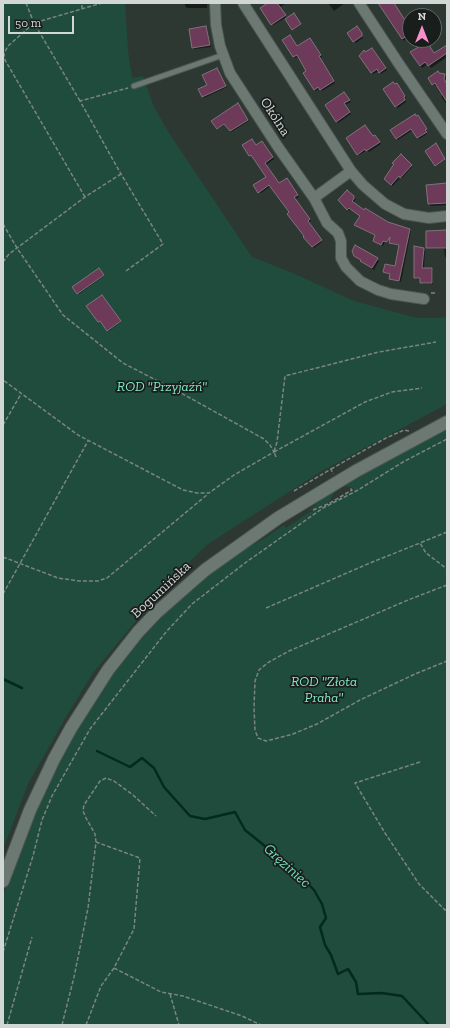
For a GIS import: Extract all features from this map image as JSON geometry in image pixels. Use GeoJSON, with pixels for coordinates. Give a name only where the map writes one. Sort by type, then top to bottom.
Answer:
{"type":"FeatureCollection","features":[{"type":"Feature","properties":{"kind":"street","name":"Okólna"},"geometry":{"type":"LineString","coordinates":[[215,3],[216,29],[223,55],[237,84],[278,147],[314,198],[327,223],[338,233],[341,241],[341,258],[346,267],[355,277],[371,288],[385,293],[427,296]]}},
{"type":"Feature","properties":{"kind":"street"},"geometry":{"type":"LineString","coordinates":[[243,3],[351,172],[363,185],[379,200],[404,214],[429,218],[447,216]]}},
{"type":"Feature","properties":{"kind":"street"},"geometry":{"type":"LineString","coordinates":[[359,3],[447,134]]}},
{"type":"Feature","properties":{"kind":"street"},"geometry":{"type":"LineString","coordinates":[[314,198],[351,172]]}},
{"type":"Feature","properties":{"kind":"street","name":"Bogumińska"},"geometry":{"type":"LineString","coordinates":[[3,881],[30,810],[70,728],[108,670],[138,632],[156,613],[220,558],[278,518],[338,481],[447,422]]}},
{"type":"Feature","properties":{"kind":"lane"},"geometry":{"type":"LineString","coordinates":[[134,86],[223,55]]}},
{"type":"Feature","properties":{"kind":"path"},"geometry":{"type":"LineString","coordinates":[[26,3],[34,23],[163,244],[126,271]]}},
{"type":"Feature","properties":{"kind":"path"},"geometry":{"type":"LineString","coordinates":[[82,3],[82,9]]}},
{"type":"Feature","properties":{"kind":"path"},"geometry":{"type":"LineString","coordinates":[[85,197],[6,60],[4,53],[8,46],[34,23],[102,3]]}},
{"type":"Feature","properties":{"kind":"path"},"geometry":{"type":"LineString","coordinates":[[80,101],[134,86]]}},
{"type":"Feature","properties":{"kind":"path"},"geometry":{"type":"LineString","coordinates":[[3,262],[9,254],[85,197],[121,174]]}},
{"type":"Feature","properties":{"kind":"path"},"geometry":{"type":"LineString","coordinates":[[3,224],[17,248],[63,315],[123,363],[264,439],[270,445],[276,457]]}},
{"type":"Feature","properties":{"kind":"path"},"geometry":{"type":"LineString","coordinates":[[427,296],[437,293]]}},
{"type":"Feature","properties":{"kind":"path"},"geometry":{"type":"LineString","coordinates":[[274,452],[277,442],[285,376],[379,352],[436,342]]}},
{"type":"Feature","properties":{"kind":"path"},"geometry":{"type":"LineString","coordinates":[[3,380],[88,441],[184,490],[197,493],[209,493]]}},
{"type":"Feature","properties":{"kind":"path"},"geometry":{"type":"LineString","coordinates":[[3,557],[58,578],[80,581],[98,581],[106,578],[234,474],[365,402],[392,392],[422,388]]}},
{"type":"Feature","properties":{"kind":"path"},"geometry":{"type":"LineString","coordinates":[[3,425],[21,394]]}},
{"type":"Feature","properties":{"kind":"path"},"geometry":{"type":"LineString","coordinates":[[294,491],[386,438],[404,430],[408,431]]}},
{"type":"Feature","properties":{"kind":"path"},"geometry":{"type":"LineString","coordinates":[[3,952],[42,820],[52,796],[90,730],[166,632],[192,604],[245,563],[323,508],[358,490],[403,462],[447,439]]}},
{"type":"Feature","properties":{"kind":"path"},"geometry":{"type":"LineString","coordinates":[[3,594],[88,441]]}},
{"type":"Feature","properties":{"kind":"path"},"geometry":{"type":"LineString","coordinates":[[331,469],[335,477]]}},
{"type":"Feature","properties":{"kind":"path"},"geometry":{"type":"LineString","coordinates":[[266,608],[370,563],[447,532]]}},
{"type":"Feature","properties":{"kind":"path"},"geometry":{"type":"LineString","coordinates":[[420,543],[426,553],[447,569]]}},
{"type":"Feature","properties":{"kind":"path"},"geometry":{"type":"LineString","coordinates":[[447,584],[289,651],[269,662],[259,670],[255,681],[254,708],[255,730],[258,738],[266,741],[293,734],[317,724],[360,700],[415,674],[447,661]]}},
{"type":"Feature","properties":{"kind":"path"},"geometry":{"type":"LineString","coordinates":[[420,762],[355,783],[385,833],[419,884],[445,910],[447,909]]}},
{"type":"Feature","properties":{"kind":"path"},"geometry":{"type":"LineString","coordinates":[[62,1025],[74,977],[88,908],[96,842],[95,834],[86,818],[84,805],[100,781],[106,778],[114,781],[133,795],[156,816]]}},
{"type":"Feature","properties":{"kind":"path"},"geometry":{"type":"LineString","coordinates":[[86,1025],[101,986],[114,968],[134,929],[140,858],[96,842]]}},
{"type":"Feature","properties":{"kind":"path"},"geometry":{"type":"LineString","coordinates":[[7,1025],[32,937]]}},
{"type":"Feature","properties":{"kind":"path"},"geometry":{"type":"LineString","coordinates":[[114,968],[161,992],[183,996],[242,1016],[261,1025]]}},
{"type":"Feature","properties":{"kind":"path"},"geometry":{"type":"LineString","coordinates":[[170,994],[179,1025]]}},
{"type":"Feature","properties":{"kind":"green space","name":"ROD \"Przyjaźń\""},"geometry":{"type":"Polygon","coordinates":[[[3,3],[125,3],[128,51],[132,78],[143,76],[154,107],[169,133],[252,257],[295,274],[354,301],[417,318],[447,317],[447,404],[320,472],[208,544],[157,593],[93,673],[66,717],[28,784],[3,849],[3,3]]]}},
{"type":"Feature","properties":{"kind":"green space","name":"ROD \"Złota Praha\""},"geometry":{"type":"Polygon","coordinates":[[[447,428],[447,1025],[3,1025],[3,895],[13,864],[55,766],[98,693],[142,635],[182,595],[230,557],[265,538],[284,525],[286,528],[308,513],[329,504],[354,490],[353,488],[342,484],[447,428]]]}},
{"type":"Feature","properties":{"kind":"green space"},"geometry":{"type":"Polygon","coordinates":[[[337,489],[328,503],[307,512],[329,492],[337,489]]]}},
{"type":"Feature","properties":{"kind":"building"},"geometry":{"type":"Polygon","coordinates":[[[268,3],[277,3],[286,15],[271,25],[260,8],[268,3]]]}},
{"type":"Feature","properties":{"kind":"building"},"geometry":{"type":"Polygon","coordinates":[[[378,3],[394,3],[402,16],[402,39],[378,3]]]}},
{"type":"Feature","properties":{"kind":"building"},"geometry":{"type":"Polygon","coordinates":[[[294,13],[301,24],[292,30],[285,19],[294,13]]]}},
{"type":"Feature","properties":{"kind":"building"},"geometry":{"type":"Polygon","coordinates":[[[206,26],[210,45],[192,48],[189,29],[206,26]]]}},
{"type":"Feature","properties":{"kind":"building"},"geometry":{"type":"Polygon","coordinates":[[[357,26],[362,33],[362,36],[353,42],[347,33],[357,26]]]}},
{"type":"Feature","properties":{"kind":"building"},"geometry":{"type":"Polygon","coordinates":[[[290,35],[297,46],[310,38],[321,55],[319,56],[334,81],[320,90],[318,87],[314,90],[303,73],[306,71],[297,55],[293,57],[282,40],[290,35]]]}},
{"type":"Feature","properties":{"kind":"building"},"geometry":{"type":"Polygon","coordinates":[[[447,45],[447,53],[428,66],[425,62],[420,66],[410,52],[417,48],[431,48],[434,53],[447,45]]]}},
{"type":"Feature","properties":{"kind":"building"},"geometry":{"type":"Polygon","coordinates":[[[372,48],[386,68],[379,73],[377,69],[371,73],[359,56],[364,50],[365,52],[372,48]]]}},
{"type":"Feature","properties":{"kind":"building"},"geometry":{"type":"Polygon","coordinates":[[[217,68],[226,86],[202,97],[198,89],[207,85],[202,75],[217,68]]]}},
{"type":"Feature","properties":{"kind":"building"},"geometry":{"type":"Polygon","coordinates":[[[438,71],[439,73],[445,74],[444,79],[447,84],[447,102],[435,83],[432,85],[428,78],[438,71]]]}},
{"type":"Feature","properties":{"kind":"building"},"geometry":{"type":"Polygon","coordinates":[[[393,82],[395,84],[397,83],[405,96],[405,100],[395,107],[383,89],[393,82]]]}},
{"type":"Feature","properties":{"kind":"building"},"geometry":{"type":"Polygon","coordinates":[[[344,92],[350,100],[344,103],[350,112],[336,122],[325,105],[344,92]]]}},
{"type":"Feature","properties":{"kind":"building"},"geometry":{"type":"Polygon","coordinates":[[[238,103],[248,120],[230,131],[224,124],[217,129],[211,121],[238,103]]]}},
{"type":"Feature","properties":{"kind":"building"},"geometry":{"type":"Polygon","coordinates":[[[415,114],[416,116],[418,115],[427,129],[425,130],[427,132],[417,138],[411,129],[396,139],[390,130],[415,114]]]}},
{"type":"Feature","properties":{"kind":"building"},"geometry":{"type":"Polygon","coordinates":[[[365,125],[373,136],[375,135],[380,142],[366,151],[365,149],[357,155],[346,138],[365,125]]]}},
{"type":"Feature","properties":{"kind":"building"},"geometry":{"type":"Polygon","coordinates":[[[252,139],[256,145],[262,141],[273,157],[265,163],[279,183],[287,178],[298,195],[294,197],[310,219],[308,221],[322,240],[312,247],[287,214],[289,212],[269,185],[258,193],[253,185],[266,177],[242,145],[252,139]]]}},
{"type":"Feature","properties":{"kind":"building"},"geometry":{"type":"Polygon","coordinates":[[[436,143],[445,159],[435,166],[425,151],[436,143]]]}},
{"type":"Feature","properties":{"kind":"building"},"geometry":{"type":"Polygon","coordinates":[[[401,154],[412,165],[391,185],[384,179],[394,164],[392,163],[401,154]]]}},
{"type":"Feature","properties":{"kind":"building"},"geometry":{"type":"Polygon","coordinates":[[[447,183],[447,203],[428,204],[426,185],[447,183]]]}},
{"type":"Feature","properties":{"kind":"building"},"geometry":{"type":"Polygon","coordinates":[[[347,190],[354,196],[352,201],[364,210],[365,208],[388,222],[410,229],[399,281],[389,279],[390,274],[383,272],[385,264],[395,266],[399,245],[389,243],[390,237],[387,242],[383,241],[381,245],[373,241],[375,235],[354,225],[360,216],[349,208],[347,210],[338,200],[347,190]]]}},
{"type":"Feature","properties":{"kind":"building"},"geometry":{"type":"Polygon","coordinates":[[[447,230],[447,248],[426,248],[426,231],[447,230]]]}},
{"type":"Feature","properties":{"kind":"building"},"geometry":{"type":"Polygon","coordinates":[[[355,245],[378,258],[372,268],[354,256],[352,251],[355,245]]]}},
{"type":"Feature","properties":{"kind":"building"},"geometry":{"type":"Polygon","coordinates":[[[414,246],[424,248],[422,268],[432,268],[432,283],[420,283],[420,278],[414,278],[414,246]]]}},
{"type":"Feature","properties":{"kind":"building"},"geometry":{"type":"Polygon","coordinates":[[[99,268],[104,275],[77,294],[72,287],[99,268]]]}},
{"type":"Feature","properties":{"kind":"building"},"geometry":{"type":"Polygon","coordinates":[[[102,295],[121,321],[107,331],[86,306],[102,295]]]}},
{"type":"Feature","properties":{"kind":"waterway","name":"Gręziniec"},"geometry":{"type":"LineString","coordinates":[[3,679],[22,688]]}},
{"type":"Feature","properties":{"kind":"waterway","name":"Gręziniec"},"geometry":{"type":"LineString","coordinates":[[97,751],[130,767],[142,758],[154,768],[164,787],[190,816],[205,819],[235,812],[245,830],[296,871],[314,890],[322,904],[326,918],[320,927],[325,945],[331,955],[338,974],[348,969],[356,982],[358,994],[382,993],[402,996],[429,1025]]}}]}
